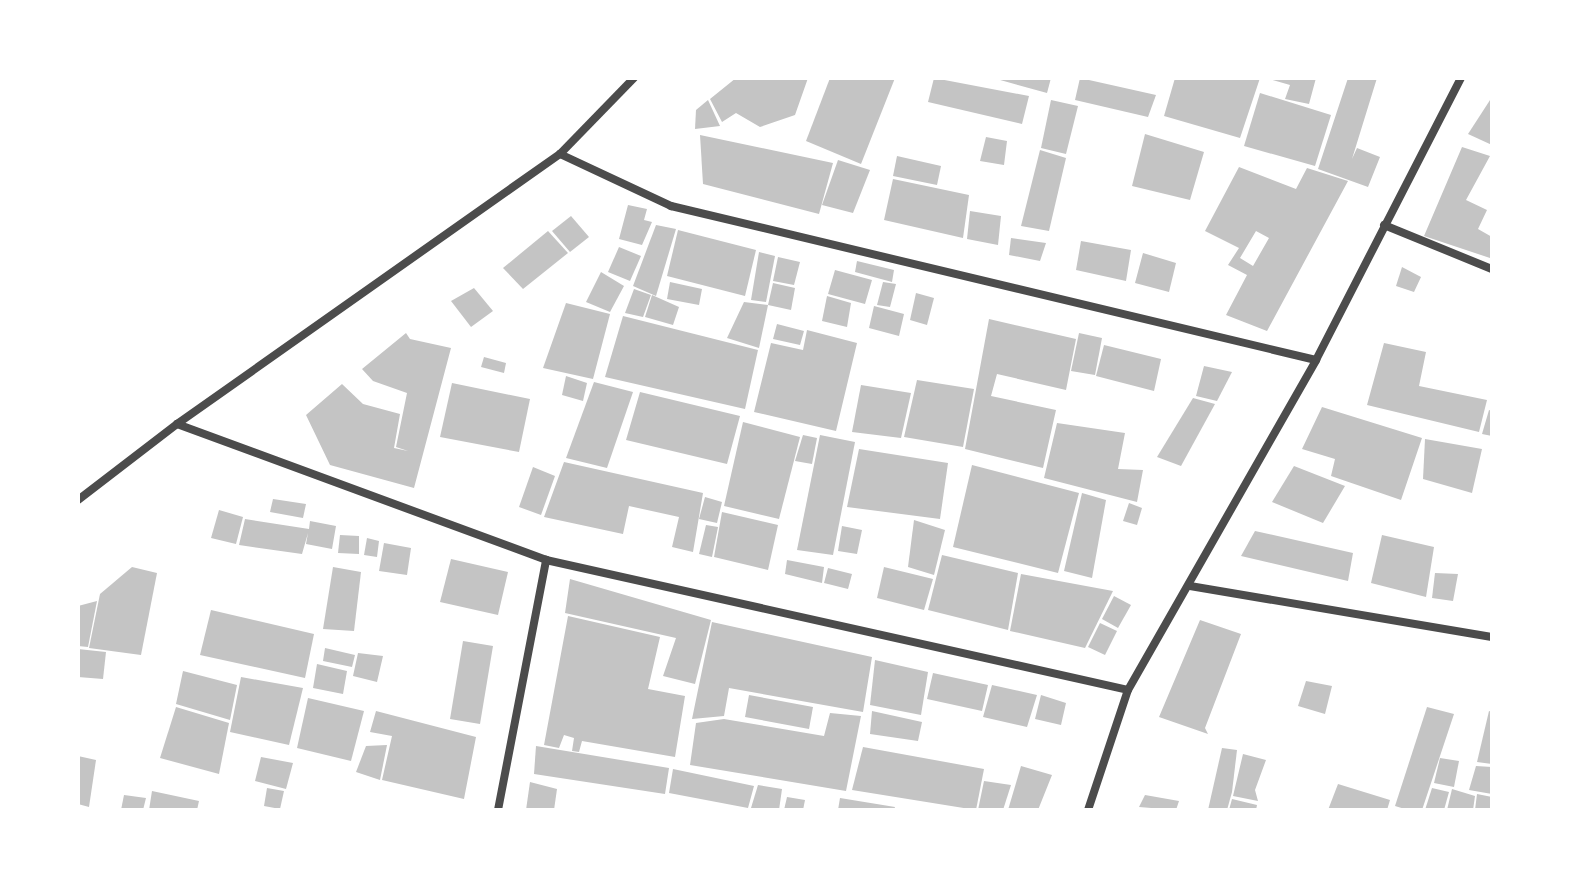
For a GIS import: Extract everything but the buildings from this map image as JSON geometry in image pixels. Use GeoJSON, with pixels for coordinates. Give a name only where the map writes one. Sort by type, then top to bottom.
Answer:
{"type":"FeatureCollection","features":[{"type":"Feature","properties":{"kind":"street"},"geometry":{"type":"LineString","coordinates":[[78,500],[177,424],[560,154],[634,78]]}},
{"type":"Feature","properties":{"kind":"street"},"geometry":{"type":"LineString","coordinates":[[1088,810],[1128,690],[1316,360],[1461,78]]}},
{"type":"Feature","properties":{"kind":"street"},"geometry":{"type":"LineString","coordinates":[[560,154],[671,206],[1316,360]]}},
{"type":"Feature","properties":{"kind":"street"},"geometry":{"type":"LineString","coordinates":[[1384,225],[1492,269]]}},
{"type":"Feature","properties":{"kind":"street"},"geometry":{"type":"LineString","coordinates":[[177,424],[546,560],[1128,690]]}},
{"type":"Feature","properties":{"kind":"street"},"geometry":{"type":"LineString","coordinates":[[498,810],[546,560]]}},
{"type":"Feature","properties":{"kind":"street"},"geometry":{"type":"LineString","coordinates":[[1190,586],[1492,637]]}}]}
